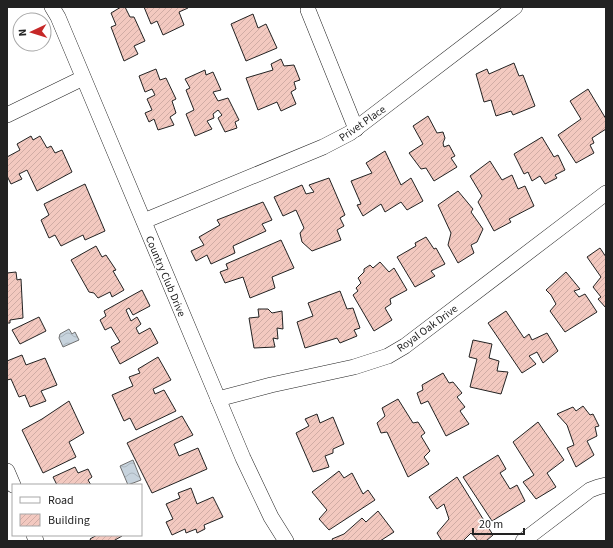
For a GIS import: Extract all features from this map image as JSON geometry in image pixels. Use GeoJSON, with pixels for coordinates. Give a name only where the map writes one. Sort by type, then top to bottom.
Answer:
{"type":"FeatureCollection","features":[{"type":"Feature","properties":{"kind":"street","name":"Country Club Drive"},"geometry":{"type":"LineString","coordinates":[[52,7],[258,492],[286,541]]}},
{"type":"Feature","properties":{"kind":"street","name":"Privet Place"},"geometry":{"type":"LineString","coordinates":[[144,221],[323,147],[350,133],[515,7]]}},
{"type":"Feature","properties":{"kind":"street"},"geometry":{"type":"LineString","coordinates":[[308,10],[356,129]]}},
{"type":"Feature","properties":{"kind":"street"},"geometry":{"type":"LineString","coordinates":[[7,115],[83,78]]}},
{"type":"Feature","properties":{"kind":"street","name":"Royal Oak Drive"},"geometry":{"type":"LineString","coordinates":[[218,399],[271,385],[354,367],[388,356],[405,346],[606,193]]}},
{"type":"Feature","properties":{"kind":"street"},"geometry":{"type":"LineString","coordinates":[[7,471],[13,484]]}},
{"type":"Feature","properties":{"kind":"street"},"geometry":{"type":"LineString","coordinates":[[523,541],[590,490],[598,486],[606,485]]}},
{"type":"Feature","properties":{"kind":"water"},"geometry":{"type":"Polygon","coordinates":[[[69,329],[72,334],[75,332],[79,340],[63,347],[59,338],[60,334],[69,329]]]}},
{"type":"Feature","properties":{"kind":"water"},"geometry":{"type":"Polygon","coordinates":[[[133,460],[141,480],[128,484],[120,466],[133,460]]]}},
{"type":"Feature","properties":{"kind":"building"},"geometry":{"type":"Polygon","coordinates":[[[121,7],[125,7],[130,17],[134,17],[145,41],[134,46],[138,54],[124,61],[111,27],[116,25],[111,13],[121,7]]]}},
{"type":"Feature","properties":{"kind":"building"},"geometry":{"type":"Polygon","coordinates":[[[144,7],[188,8],[179,12],[184,25],[163,35],[157,21],[151,24],[144,7]]]}},
{"type":"Feature","properties":{"kind":"building"},"geometry":{"type":"Polygon","coordinates":[[[253,14],[258,28],[266,24],[277,48],[246,61],[231,24],[253,14]]]}},
{"type":"Feature","properties":{"kind":"building"},"geometry":{"type":"Polygon","coordinates":[[[281,59],[284,66],[294,65],[300,80],[294,82],[296,89],[291,92],[296,104],[281,111],[277,102],[258,110],[246,78],[273,70],[271,64],[281,59]]]}},
{"type":"Feature","properties":{"kind":"building"},"geometry":{"type":"Polygon","coordinates":[[[514,63],[519,76],[523,75],[535,106],[513,115],[511,111],[496,116],[491,100],[484,102],[476,74],[487,69],[489,74],[514,63]]]}},
{"type":"Feature","properties":{"kind":"building"},"geometry":{"type":"Polygon","coordinates":[[[156,69],[160,80],[166,78],[176,99],[172,101],[176,113],[170,117],[174,125],[158,130],[154,119],[149,122],[145,113],[152,110],[147,99],[155,95],[152,89],[145,92],[139,76],[156,69]]]}},
{"type":"Feature","properties":{"kind":"building"},"geometry":{"type":"Polygon","coordinates":[[[205,70],[206,75],[213,72],[221,90],[213,92],[218,101],[228,98],[239,120],[235,122],[237,128],[225,132],[218,118],[222,115],[218,110],[213,114],[214,118],[207,121],[212,129],[195,136],[186,114],[194,110],[186,90],[190,88],[185,79],[205,70]]]}},
{"type":"Feature","properties":{"kind":"building"},"geometry":{"type":"Polygon","coordinates":[[[588,89],[606,119],[606,129],[592,138],[594,143],[590,145],[594,153],[576,163],[558,135],[581,119],[570,101],[588,89]]]}},
{"type":"Feature","properties":{"kind":"building"},"geometry":{"type":"Polygon","coordinates":[[[428,116],[437,133],[443,132],[445,138],[443,143],[444,147],[449,145],[455,156],[451,158],[457,167],[434,181],[426,168],[421,169],[409,153],[423,144],[413,126],[428,116]]]}},
{"type":"Feature","properties":{"kind":"building"},"geometry":{"type":"Polygon","coordinates":[[[31,136],[33,140],[40,136],[47,148],[51,146],[55,153],[62,150],[72,172],[37,191],[27,170],[19,174],[22,179],[11,184],[7,176],[7,157],[20,150],[17,144],[31,136]]]}},
{"type":"Feature","properties":{"kind":"building"},"geometry":{"type":"Polygon","coordinates":[[[542,137],[554,157],[558,155],[565,170],[555,175],[557,178],[545,184],[540,176],[532,181],[528,172],[524,174],[514,154],[542,137]]]}},
{"type":"Feature","properties":{"kind":"building"},"geometry":{"type":"Polygon","coordinates":[[[385,151],[401,185],[411,178],[423,201],[407,210],[401,202],[385,212],[381,204],[363,216],[357,205],[361,204],[351,181],[372,173],[366,163],[385,151]]]}},
{"type":"Feature","properties":{"kind":"building"},"geometry":{"type":"Polygon","coordinates":[[[490,161],[502,180],[512,175],[518,189],[525,186],[534,206],[509,219],[511,222],[494,231],[478,202],[482,196],[470,176],[490,161]]]}},
{"type":"Feature","properties":{"kind":"building"},"geometry":{"type":"Polygon","coordinates":[[[329,178],[345,215],[340,218],[344,226],[337,230],[341,240],[312,251],[302,242],[300,233],[304,228],[296,210],[283,216],[274,197],[302,185],[306,194],[314,192],[309,185],[329,178]]]}},
{"type":"Feature","properties":{"kind":"building"},"geometry":{"type":"Polygon","coordinates":[[[85,184],[105,231],[85,240],[83,235],[61,246],[55,235],[49,238],[41,220],[49,215],[44,204],[85,184]]]}},
{"type":"Feature","properties":{"kind":"building"},"geometry":{"type":"Polygon","coordinates":[[[458,191],[473,209],[471,212],[483,229],[477,242],[471,245],[474,253],[458,263],[448,245],[451,233],[438,205],[458,191]]]}},
{"type":"Feature","properties":{"kind":"building"},"geometry":{"type":"Polygon","coordinates":[[[263,202],[272,220],[262,224],[266,231],[233,246],[235,253],[211,264],[207,255],[196,261],[191,251],[204,245],[199,237],[220,225],[217,220],[263,202]]]}},
{"type":"Feature","properties":{"kind":"building"},"geometry":{"type":"Polygon","coordinates":[[[426,237],[434,249],[436,248],[445,264],[431,271],[435,276],[415,287],[397,257],[416,246],[415,243],[426,237]]]}},
{"type":"Feature","properties":{"kind":"building"},"geometry":{"type":"Polygon","coordinates":[[[281,240],[294,268],[272,277],[275,288],[250,298],[243,277],[225,283],[220,272],[228,269],[226,264],[281,240]]]}},
{"type":"Feature","properties":{"kind":"building"},"geometry":{"type":"Polygon","coordinates":[[[96,246],[102,257],[106,255],[116,270],[113,271],[124,290],[112,297],[110,292],[98,298],[94,293],[89,292],[71,260],[96,246]]]}},
{"type":"Feature","properties":{"kind":"building"},"geometry":{"type":"Polygon","coordinates":[[[600,248],[606,257],[606,308],[598,299],[601,297],[593,287],[601,277],[587,257],[600,248]]]}},
{"type":"Feature","properties":{"kind":"building"},"geometry":{"type":"Polygon","coordinates":[[[380,262],[389,272],[394,268],[407,290],[390,299],[391,304],[385,308],[392,320],[374,331],[353,295],[358,291],[356,288],[361,283],[358,278],[364,272],[364,269],[370,265],[373,268],[380,262]]]}},
{"type":"Feature","properties":{"kind":"building"},"geometry":{"type":"Polygon","coordinates":[[[16,272],[17,280],[21,279],[23,318],[10,320],[10,323],[7,323],[7,273],[16,272]]]}},
{"type":"Feature","properties":{"kind":"building"},"geometry":{"type":"Polygon","coordinates":[[[566,272],[580,289],[574,291],[579,297],[585,294],[597,312],[565,332],[550,311],[556,304],[546,290],[566,272]]]}},
{"type":"Feature","properties":{"kind":"building"},"geometry":{"type":"Polygon","coordinates":[[[142,290],[150,306],[133,315],[129,308],[126,310],[131,321],[137,317],[141,324],[136,328],[139,334],[150,328],[158,343],[120,364],[111,347],[120,342],[111,327],[105,330],[100,320],[106,316],[104,311],[142,290]]]}},
{"type":"Feature","properties":{"kind":"building"},"geometry":{"type":"Polygon","coordinates":[[[340,291],[347,309],[353,308],[360,328],[354,330],[357,336],[340,343],[337,338],[305,348],[297,322],[313,316],[308,303],[340,291]]]}},
{"type":"Feature","properties":{"kind":"building"},"geometry":{"type":"Polygon","coordinates":[[[258,309],[268,309],[272,313],[282,311],[283,329],[277,328],[278,339],[273,338],[275,347],[254,348],[249,318],[259,317],[258,309]]]}},
{"type":"Feature","properties":{"kind":"building"},"geometry":{"type":"Polygon","coordinates":[[[506,311],[524,338],[529,334],[532,340],[547,333],[558,351],[543,363],[537,352],[529,356],[536,364],[522,373],[488,323],[506,311]]]}},
{"type":"Feature","properties":{"kind":"building"},"geometry":{"type":"Polygon","coordinates":[[[39,317],[46,331],[20,344],[12,330],[39,317]]]}},
{"type":"Feature","properties":{"kind":"building"},"geometry":{"type":"Polygon","coordinates":[[[473,340],[492,344],[489,358],[499,361],[497,371],[508,372],[501,394],[470,387],[477,359],[469,357],[473,340]]]}},
{"type":"Feature","properties":{"kind":"building"},"geometry":{"type":"Polygon","coordinates":[[[22,355],[26,365],[45,358],[57,385],[41,391],[46,401],[30,407],[25,395],[19,397],[11,379],[7,380],[7,361],[22,355]]]}},
{"type":"Feature","properties":{"kind":"building"},"geometry":{"type":"Polygon","coordinates":[[[158,357],[171,380],[153,389],[155,394],[164,390],[176,411],[136,430],[130,418],[124,421],[112,395],[133,386],[129,377],[140,373],[138,369],[158,357]]]}},
{"type":"Feature","properties":{"kind":"building"},"geometry":{"type":"Polygon","coordinates":[[[443,373],[449,383],[453,382],[462,393],[457,397],[465,407],[460,411],[469,424],[446,436],[428,401],[421,404],[417,393],[423,390],[422,385],[443,373]]]}},
{"type":"Feature","properties":{"kind":"building"},"geometry":{"type":"Polygon","coordinates":[[[398,399],[413,423],[418,422],[425,433],[421,436],[430,451],[424,457],[429,464],[408,477],[387,432],[381,433],[377,423],[385,416],[382,408],[398,399]]]}},
{"type":"Feature","properties":{"kind":"building"},"geometry":{"type":"Polygon","coordinates":[[[69,401],[84,433],[69,442],[76,457],[43,473],[22,430],[69,401]]]}},
{"type":"Feature","properties":{"kind":"building"},"geometry":{"type":"Polygon","coordinates":[[[583,406],[590,415],[593,414],[599,426],[595,427],[597,436],[587,441],[594,455],[576,467],[567,448],[574,445],[567,425],[557,414],[573,407],[576,411],[583,406]]]}},
{"type":"Feature","properties":{"kind":"building"},"geometry":{"type":"Polygon","coordinates":[[[317,414],[320,423],[333,417],[344,444],[333,449],[333,453],[325,456],[329,467],[313,472],[296,433],[309,426],[305,419],[317,414]]]}},
{"type":"Feature","properties":{"kind":"building"},"geometry":{"type":"Polygon","coordinates":[[[182,416],[193,435],[174,444],[179,456],[198,448],[207,469],[152,493],[127,443],[182,416]]]}},
{"type":"Feature","properties":{"kind":"building"},"geometry":{"type":"Polygon","coordinates":[[[538,422],[564,460],[547,473],[556,487],[536,499],[523,482],[534,475],[513,442],[538,422]]]}},
{"type":"Feature","properties":{"kind":"building"},"geometry":{"type":"Polygon","coordinates":[[[498,455],[506,469],[500,473],[510,489],[517,485],[525,501],[492,521],[463,477],[498,455]]]}},
{"type":"Feature","properties":{"kind":"building"},"geometry":{"type":"Polygon","coordinates":[[[75,467],[78,473],[88,469],[92,477],[88,480],[90,484],[56,484],[53,477],[75,467]]]}},
{"type":"Feature","properties":{"kind":"building"},"geometry":{"type":"Polygon","coordinates":[[[339,471],[344,478],[352,473],[363,494],[368,490],[375,500],[329,530],[319,519],[327,510],[312,492],[339,471]]]}},
{"type":"Feature","properties":{"kind":"building"},"geometry":{"type":"Polygon","coordinates":[[[457,477],[493,535],[486,541],[478,541],[471,533],[463,541],[442,541],[437,533],[449,519],[444,504],[437,509],[429,497],[457,477]]]}},
{"type":"Feature","properties":{"kind":"building"},"geometry":{"type":"Polygon","coordinates":[[[191,488],[197,504],[213,497],[223,517],[204,525],[205,529],[197,533],[196,529],[186,533],[185,529],[172,535],[166,522],[173,519],[166,504],[180,498],[178,493],[191,488]]]}},
{"type":"Feature","properties":{"kind":"building"},"geometry":{"type":"Polygon","coordinates":[[[378,511],[394,532],[380,541],[333,541],[332,539],[344,534],[362,518],[366,522],[378,511]]]}},
{"type":"Feature","properties":{"kind":"building"},"geometry":{"type":"Polygon","coordinates":[[[95,536],[122,536],[115,540],[116,541],[91,541],[90,539],[95,536]]]}}]}
